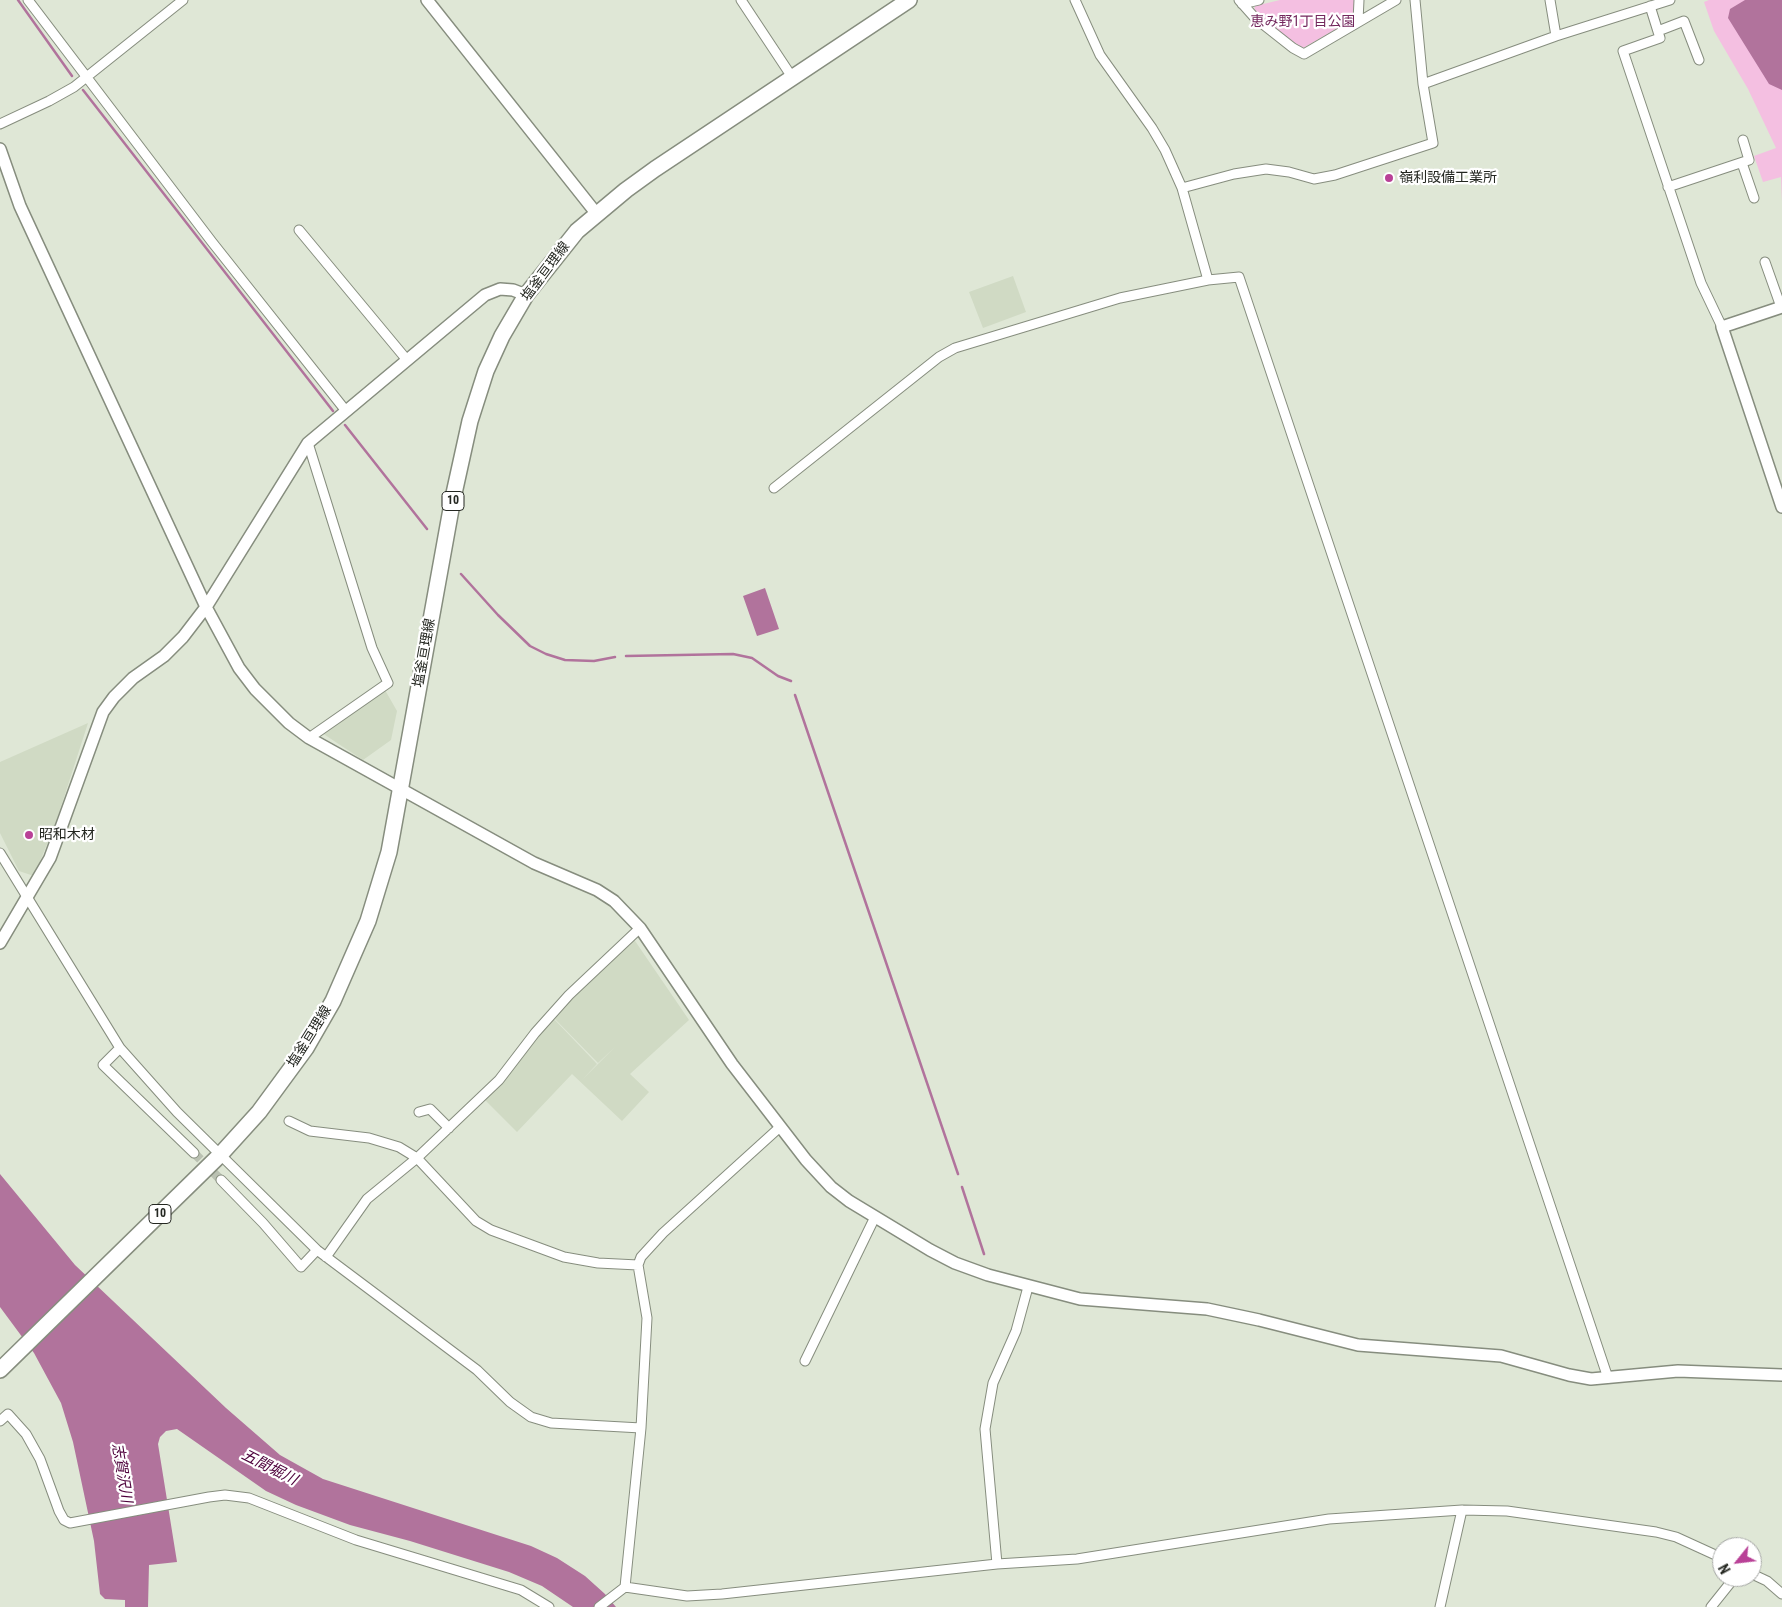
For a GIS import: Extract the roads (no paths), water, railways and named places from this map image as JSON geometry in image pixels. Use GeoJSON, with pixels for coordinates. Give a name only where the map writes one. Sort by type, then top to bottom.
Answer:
{"type":"FeatureCollection","features":[{"type":"Feature","properties":{"kind":"main road","name":"塩釜亘理線"},"geometry":{"type":"LineString","coordinates":[[0,1370],[220,1155],[259,1112],[295,1064],[332,1001],[355,954],[376,898],[389,852],[451,508],[470,421],[486,371],[502,336],[526,295],[554,257],[596,214],[655,169],[909,0]]}},
{"type":"Feature","properties":{"kind":"street"},"geometry":{"type":"LineString","coordinates":[[28,0],[85,78],[346,411]]}},
{"type":"Feature","properties":{"kind":"street"},"geometry":{"type":"LineString","coordinates":[[0,124],[49,102],[85,78],[183,0]]}},
{"type":"Feature","properties":{"kind":"street"},"geometry":{"type":"LineString","coordinates":[[427,0],[596,214]]}},
{"type":"Feature","properties":{"kind":"street"},"geometry":{"type":"LineString","coordinates":[[741,0],[792,77]]}},
{"type":"Feature","properties":{"kind":"street"},"geometry":{"type":"LineString","coordinates":[[1075,0],[1100,55],[1152,128],[1165,150],[1182,188],[1208,280]]}},
{"type":"Feature","properties":{"kind":"street"},"geometry":{"type":"LineString","coordinates":[[1241,2],[1259,0]]}},
{"type":"Feature","properties":{"kind":"street"},"geometry":{"type":"LineString","coordinates":[[1358,21],[1359,0]]}},
{"type":"Feature","properties":{"kind":"street"},"geometry":{"type":"LineString","coordinates":[[1241,2],[1255,18],[1292,48],[1304,54],[1396,0]]}},
{"type":"Feature","properties":{"kind":"street"},"geometry":{"type":"LineString","coordinates":[[1182,188],[1234,174],[1266,169],[1290,172],[1314,179],[1335,175],[1433,143],[1423,84],[1415,0]]}},
{"type":"Feature","properties":{"kind":"street"},"geometry":{"type":"LineString","coordinates":[[1550,0],[1556,36]]}},
{"type":"Feature","properties":{"kind":"street"},"geometry":{"type":"LineString","coordinates":[[1423,84],[1556,36],[1670,0]]}},
{"type":"Feature","properties":{"kind":"street"},"geometry":{"type":"LineString","coordinates":[[1650,6],[1660,38],[1623,51],[1701,283],[1722,327],[1777,477],[1782,507]]}},
{"type":"Feature","properties":{"kind":"street"},"geometry":{"type":"LineString","coordinates":[[1658,31],[1684,21],[1699,60]]}},
{"type":"Feature","properties":{"kind":"street"},"geometry":{"type":"LineString","coordinates":[[1668,187],[1749,160],[1743,140]]}},
{"type":"Feature","properties":{"kind":"street"},"geometry":{"type":"LineString","coordinates":[[0,149],[20,206],[206,607],[239,668],[255,689],[289,723],[309,738],[401,791],[534,863],[606,895],[622,908],[640,928],[732,1064],[780,1127],[831,1187],[875,1217],[955,1262],[1028,1287],[1080,1299],[1160,1304],[1209,1310],[1358,1345],[1483,1353],[1524,1360],[1569,1375],[1591,1379],[1678,1371],[1782,1375]]}},
{"type":"Feature","properties":{"kind":"street"},"geometry":{"type":"LineString","coordinates":[[1742,163],[1754,198]]}},
{"type":"Feature","properties":{"kind":"street"},"geometry":{"type":"LineString","coordinates":[[299,230],[407,360]]}},
{"type":"Feature","properties":{"kind":"street"},"geometry":{"type":"LineString","coordinates":[[1722,327],[1781,307],[1765,262]]}},
{"type":"Feature","properties":{"kind":"street"},"geometry":{"type":"LineString","coordinates":[[774,488],[939,357],[956,348],[1120,298],[1208,280],[1239,277],[1608,1378]]}},
{"type":"Feature","properties":{"kind":"street"},"geometry":{"type":"LineString","coordinates":[[0,943],[50,858],[103,712],[114,697],[133,678],[164,656],[183,637],[206,607],[308,443],[485,295],[500,289],[513,290],[526,295]]}},
{"type":"Feature","properties":{"kind":"street"},"geometry":{"type":"LineString","coordinates":[[308,443],[372,648],[388,683],[309,738]]}},
{"type":"Feature","properties":{"kind":"street"},"geometry":{"type":"LineString","coordinates":[[0,853],[91,1004],[120,1048],[177,1112],[317,1250],[477,1370],[510,1402],[531,1417],[551,1423],[641,1428]]}},
{"type":"Feature","properties":{"kind":"street"},"geometry":{"type":"LineString","coordinates":[[326,1257],[367,1200],[417,1158],[499,1080],[535,1033],[570,995],[640,928]]}},
{"type":"Feature","properties":{"kind":"street"},"geometry":{"type":"LineString","coordinates":[[120,1048],[104,1065],[194,1153]]}},
{"type":"Feature","properties":{"kind":"street"},"geometry":{"type":"LineString","coordinates":[[419,1112],[430,1109],[449,1128]]}},
{"type":"Feature","properties":{"kind":"street"},"geometry":{"type":"LineString","coordinates":[[289,1121],[310,1131],[369,1138],[399,1147],[417,1158],[476,1221],[491,1230],[564,1257],[598,1263],[638,1265]]}},
{"type":"Feature","properties":{"kind":"street"},"geometry":{"type":"LineString","coordinates":[[625,1587],[641,1428],[647,1318],[638,1265],[641,1257],[663,1233],[780,1127]]}},
{"type":"Feature","properties":{"kind":"street"},"geometry":{"type":"LineString","coordinates":[[221,1180],[301,1266],[317,1250]]}},
{"type":"Feature","properties":{"kind":"street"},"geometry":{"type":"LineString","coordinates":[[806,1361],[875,1217]]}},
{"type":"Feature","properties":{"kind":"street"},"geometry":{"type":"LineString","coordinates":[[997,1564],[986,1429],[993,1383],[1016,1331],[1028,1287]]}},
{"type":"Feature","properties":{"kind":"street"},"geometry":{"type":"LineString","coordinates":[[0,1421],[8,1414],[26,1434],[40,1458],[64,1520],[70,1523],[177,1502],[225,1495],[249,1498],[356,1540],[521,1590],[549,1607]]}},
{"type":"Feature","properties":{"kind":"street"},"geometry":{"type":"LineString","coordinates":[[1440,1607],[1462,1510]]}},
{"type":"Feature","properties":{"kind":"street"},"geometry":{"type":"LineString","coordinates":[[599,1607],[625,1587],[687,1596],[722,1594],[997,1564],[1077,1559],[1329,1519],[1462,1510],[1507,1511],[1656,1532],[1676,1537],[1712,1553]]}},
{"type":"Feature","properties":{"kind":"street"},"geometry":{"type":"LineString","coordinates":[[1762,1579],[1782,1594]]}},
{"type":"Feature","properties":{"kind":"street"},"geometry":{"type":"LineString","coordinates":[[1711,1607],[1727,1587]]}},
{"type":"Feature","properties":{"kind":"water"},"geometry":{"type":"Polygon","coordinates":[[[1745,0],[1782,0],[1782,90],[1769,84],[1728,18],[1730,9],[1745,0]]]}},
{"type":"Feature","properties":{"kind":"water"},"geometry":{"type":"Polygon","coordinates":[[[765,588],[779,629],[757,636],[743,596],[765,588]]]}},
{"type":"Feature","properties":{"kind":"water"},"geometry":{"type":"Polygon","coordinates":[[[0,1174],[75,1265],[226,1408],[280,1455],[323,1479],[531,1546],[557,1558],[585,1576],[616,1607],[573,1607],[542,1586],[509,1572],[410,1541],[350,1525],[296,1505],[266,1491],[177,1429],[166,1431],[160,1437],[158,1444],[177,1562],[149,1565],[148,1607],[125,1607],[125,1600],[105,1599],[100,1594],[94,1541],[73,1442],[61,1403],[34,1353],[0,1307],[0,1174]]]}},
{"type":"Feature","properties":{"kind":"waterway"},"geometry":{"type":"LineString","coordinates":[[18,0],[72,76]]}},
{"type":"Feature","properties":{"kind":"waterway"},"geometry":{"type":"LineString","coordinates":[[83,90],[333,411]]}},
{"type":"Feature","properties":{"kind":"waterway"},"geometry":{"type":"LineString","coordinates":[[345,425],[427,529]]}},
{"type":"Feature","properties":{"kind":"waterway"},"geometry":{"type":"LineString","coordinates":[[461,574],[498,615],[530,646],[565,660],[594,661],[615,657]]}},
{"type":"Feature","properties":{"kind":"waterway"},"geometry":{"type":"LineString","coordinates":[[626,656],[733,654],[752,658],[778,676],[791,681]]}},
{"type":"Feature","properties":{"kind":"waterway"},"geometry":{"type":"LineString","coordinates":[[795,695],[958,1174]]}},
{"type":"Feature","properties":{"kind":"waterway"},"geometry":{"type":"LineString","coordinates":[[962,1187],[984,1254]]}},
{"type":"Feature","properties":{"kind":"tunnel"},"geometry":{"type":"LineString","coordinates":[[194,1153],[221,1180]]}},
{"type":"Feature","properties":{"kind":"place","name":"嶺利設備工業所"},"geometry":{"type":"Point","coordinates":[1389,178]}},
{"type":"Feature","properties":{"kind":"place","name":"昭和木材"},"geometry":{"type":"Point","coordinates":[29,835]}},
{"type":"Feature","properties":{"kind":"park label","name":"恵み野1丁目公園"},"geometry":{"type":"Point","coordinates":[1303,22]}},
{"type":"Feature","properties":{"kind":"water label","name":"五間堀川"},"geometry":{"type":"Point","coordinates":[269,1468]}},
{"type":"Feature","properties":{"kind":"water label","name":"志賀沢川"},"geometry":{"type":"Point","coordinates":[121,1473]}}]}
